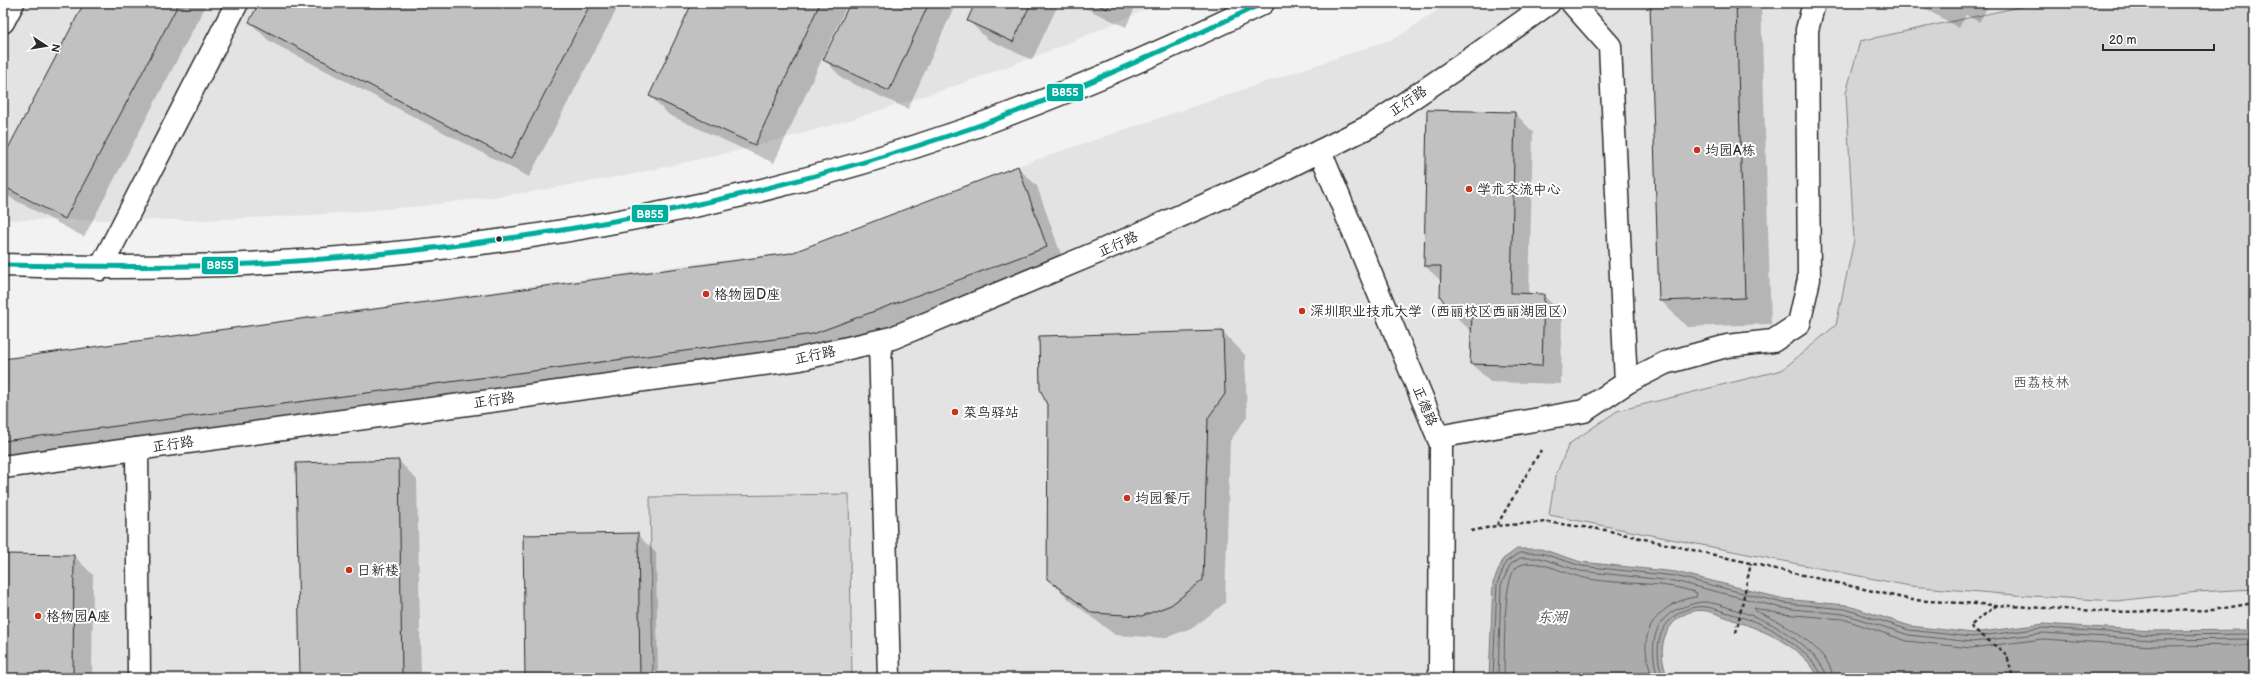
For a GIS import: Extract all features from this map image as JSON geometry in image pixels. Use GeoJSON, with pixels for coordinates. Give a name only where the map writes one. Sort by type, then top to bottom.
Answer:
{"type":"FeatureCollection","features":[{"type":"Feature","properties":{"kind":"street"},"geometry":{"type":"LineString","coordinates":[[3,22],[13,3]]}},
{"type":"Feature","properties":{"kind":"street"},"geometry":{"type":"LineString","coordinates":[[100,269],[237,3]]}},
{"type":"Feature","properties":{"kind":"street"},"geometry":{"type":"LineString","coordinates":[[3,265],[100,269],[316,260],[427,251],[538,236],[647,217],[748,194],[864,163],[969,128],[1073,89],[1161,52],[1263,3]]}},
{"type":"Feature","properties":{"kind":"street","name":"正行路"},"geometry":{"type":"LineString","coordinates":[[3,467],[800,359],[892,338],[1104,250],[1264,179],[1374,124],[1476,55],[1549,3]]}},
{"type":"Feature","properties":{"kind":"street"},"geometry":{"type":"LineString","coordinates":[[1572,3],[1610,46],[1626,383]]}},
{"type":"Feature","properties":{"kind":"street"},"geometry":{"type":"LineString","coordinates":[[1438,437],[1584,411],[1626,383],[1665,363],[1727,346],[1773,341],[1798,324],[1809,279],[1807,30],[1814,3]]}},
{"type":"Feature","properties":{"kind":"street","name":"正德路"},"geometry":{"type":"LineString","coordinates":[[1320,151],[1441,444],[1440,678]]}},
{"type":"Feature","properties":{"kind":"street"},"geometry":{"type":"LineString","coordinates":[[880,341],[889,678]]}},
{"type":"Feature","properties":{"kind":"street"},"geometry":{"type":"LineString","coordinates":[[137,449],[139,678]]}},
{"type":"Feature","properties":{"kind":"path"},"geometry":{"type":"LineString","coordinates":[[1496,526],[1561,415]]}},
{"type":"Feature","properties":{"kind":"path"},"geometry":{"type":"LineString","coordinates":[[1441,537],[1496,526],[1547,522],[1605,530],[1912,600],[2112,612],[2213,610],[2254,603]]}},
{"type":"Feature","properties":{"kind":"path"},"geometry":{"type":"LineString","coordinates":[[1736,633],[1751,563]]}},
{"type":"Feature","properties":{"kind":"path"},"geometry":{"type":"LineString","coordinates":[[1998,605],[1970,626],[2007,655],[2013,678]]}},
{"type":"Feature","properties":{"kind":"shaded area"},"geometry":{"type":"Polygon","coordinates":[[[3,3],[1161,3],[1057,48],[955,86],[850,120],[745,149],[638,173],[531,192],[422,206],[313,215],[204,220],[3,220],[3,3]]]}},
{"type":"Feature","properties":{"kind":"shaded area","name":"深圳职业技术大学（西丽校区西丽湖园区）"},"geometry":{"type":"Polygon","coordinates":[[[1448,3],[2254,3],[2254,678],[3,678],[3,359],[698,263],[791,253],[1018,166],[1398,37],[1448,3]]]}},
{"type":"Feature","properties":{"kind":"green space","name":"西荔枝林"},"geometry":{"type":"Polygon","coordinates":[[[2038,3],[2254,3],[2254,589],[2198,592],[2116,601],[2015,595],[1910,586],[1549,515],[1555,477],[1569,444],[1617,411],[1782,370],[1836,325],[1854,240],[1846,93],[1860,41],[2038,3]]]}},
{"type":"Feature","properties":{"kind":"green space"},"geometry":{"type":"Polygon","coordinates":[[[849,494],[852,678],[653,678],[650,497],[849,494]]]}},
{"type":"Feature","properties":{"kind":"water","name":"东湖"},"geometry":{"type":"Polygon","coordinates":[[[1517,549],[1541,549],[1581,562],[1676,572],[1784,599],[1846,605],[1910,626],[1973,633],[2043,624],[2153,631],[2254,630],[2254,678],[1819,678],[1803,657],[1782,641],[1745,624],[1714,613],[1699,610],[1685,614],[1679,618],[1673,623],[1665,636],[1662,647],[1662,656],[1665,671],[1669,678],[1489,678],[1493,583],[1503,559],[1517,549]]]}},
{"type":"Feature","properties":{"kind":"building"},"geometry":{"type":"Polygon","coordinates":[[[84,3],[179,3],[65,219],[3,186],[3,158],[84,3]]]}},
{"type":"Feature","properties":{"kind":"building"},"geometry":{"type":"Polygon","coordinates":[[[259,3],[591,3],[511,159],[249,22],[259,3]]]}},
{"type":"Feature","properties":{"kind":"building"},"geometry":{"type":"Polygon","coordinates":[[[692,3],[820,3],[755,145],[649,96],[692,3]]]}},
{"type":"Feature","properties":{"kind":"building"},"geometry":{"type":"Polygon","coordinates":[[[850,3],[929,3],[889,91],[823,60],[850,3]]]}},
{"type":"Feature","properties":{"kind":"building"},"geometry":{"type":"Polygon","coordinates":[[[975,3],[1031,3],[1013,42],[967,21],[975,3]]]}},
{"type":"Feature","properties":{"kind":"building"},"geometry":{"type":"Polygon","coordinates":[[[1094,3],[1110,3],[1107,9],[1094,3]]]}},
{"type":"Feature","properties":{"kind":"building","name":"均园A栋"},"geometry":{"type":"Polygon","coordinates":[[[1650,3],[1736,3],[1745,298],[1659,301],[1650,3]]]}},
{"type":"Feature","properties":{"kind":"building","name":"学术交流中心"},"geometry":{"type":"Polygon","coordinates":[[[1427,110],[1515,112],[1511,293],[1544,294],[1542,366],[1470,364],[1472,314],[1451,313],[1440,296],[1441,266],[1424,266],[1427,110]]]}},
{"type":"Feature","properties":{"kind":"building","name":"格物园D座"},"geometry":{"type":"Polygon","coordinates":[[[1018,166],[1047,247],[813,334],[3,441],[3,359],[791,253],[1018,166]]]}},
{"type":"Feature","properties":{"kind":"building","name":"均园餐厅"},"geometry":{"type":"Polygon","coordinates":[[[1223,331],[1225,394],[1208,418],[1203,580],[1171,605],[1142,616],[1092,613],[1047,579],[1048,407],[1040,389],[1039,336],[1223,331]]]}},
{"type":"Feature","properties":{"kind":"building","name":"日新楼"},"geometry":{"type":"Polygon","coordinates":[[[399,460],[402,678],[300,678],[296,463],[399,460]]]}},
{"type":"Feature","properties":{"kind":"building"},"geometry":{"type":"Polygon","coordinates":[[[638,533],[640,678],[525,678],[523,535],[638,533]]]}},
{"type":"Feature","properties":{"kind":"building","name":"格物园A座"},"geometry":{"type":"Polygon","coordinates":[[[3,554],[74,555],[73,678],[3,678],[3,554]]]}},
{"type":"Feature","properties":{"kind":"transit line","name":"B855"},"geometry":{"type":"LineString","coordinates":[[3,265],[189,266],[251,264],[342,257],[434,248],[524,236],[614,221],[704,203],[882,157],[969,129],[1081,86],[1263,3]]}},
{"type":"Feature","properties":{"kind":"place","name":"均园A栋"},"geometry":{"type":"Point","coordinates":[1697,150]}},
{"type":"Feature","properties":{"kind":"place","name":"学术交流中心"},"geometry":{"type":"Point","coordinates":[1469,189]}},
{"type":"Feature","properties":{"kind":"place","name":"格物园D座"},"geometry":{"type":"Point","coordinates":[706,294]}},
{"type":"Feature","properties":{"kind":"place","name":"深圳职业技术大学（西丽校区西丽湖园区）"},"geometry":{"type":"Point","coordinates":[1302,311]}},
{"type":"Feature","properties":{"kind":"place","name":"菜鸟驿站"},"geometry":{"type":"Point","coordinates":[955,412]}},
{"type":"Feature","properties":{"kind":"place","name":"均园餐厅"},"geometry":{"type":"Point","coordinates":[1127,498]}},
{"type":"Feature","properties":{"kind":"place","name":"日新楼"},"geometry":{"type":"Point","coordinates":[349,570]}},
{"type":"Feature","properties":{"kind":"place","name":"格物园A座"},"geometry":{"type":"Point","coordinates":[38,616]}}]}
